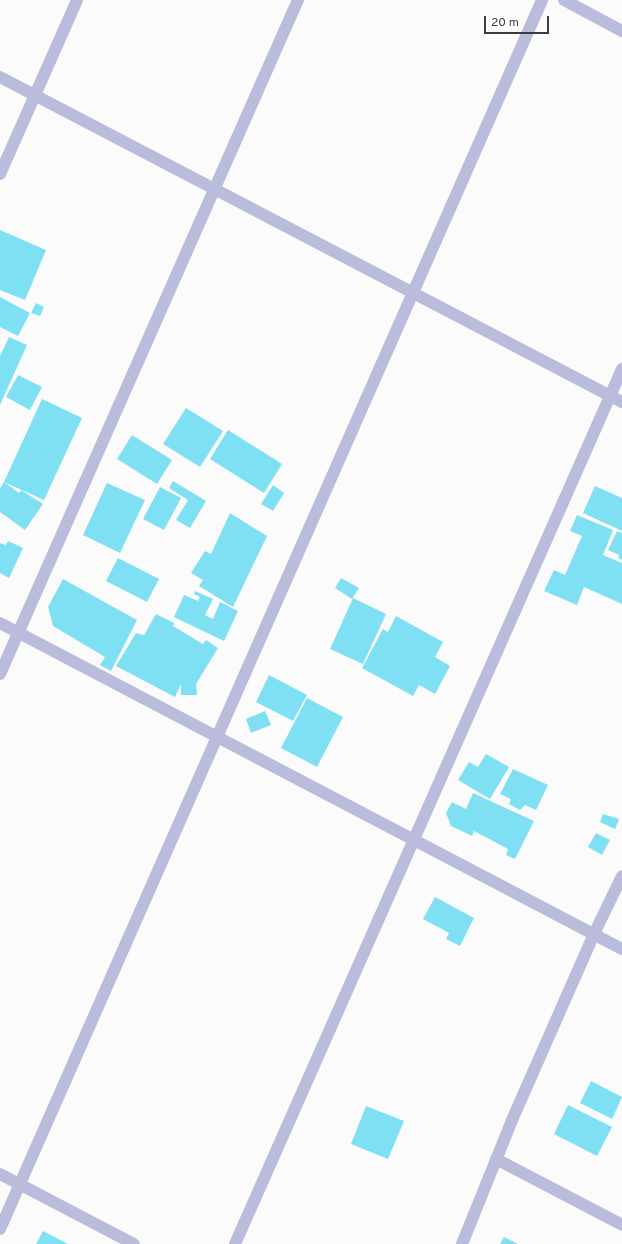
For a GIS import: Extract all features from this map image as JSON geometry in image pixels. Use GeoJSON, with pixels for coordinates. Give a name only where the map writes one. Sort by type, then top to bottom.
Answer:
{"type":"FeatureCollection","features":[{"type":"Feature","properties":{"kind":"street"},"geometry":{"type":"LineString","coordinates":[[0,174],[77,0]]}},
{"type":"Feature","properties":{"kind":"street"},"geometry":{"type":"LineString","coordinates":[[0,674],[298,0]]}},
{"type":"Feature","properties":{"kind":"street"},"geometry":{"type":"LineString","coordinates":[[0,1229],[542,0]]}},
{"type":"Feature","properties":{"kind":"street"},"geometry":{"type":"LineString","coordinates":[[564,0],[622,31]]}},
{"type":"Feature","properties":{"kind":"street"},"geometry":{"type":"LineString","coordinates":[[0,77],[622,402]]}},
{"type":"Feature","properties":{"kind":"street"},"geometry":{"type":"LineString","coordinates":[[235,1244],[622,369]]}},
{"type":"Feature","properties":{"kind":"street"},"geometry":{"type":"LineString","coordinates":[[0,623],[622,949]]}},
{"type":"Feature","properties":{"kind":"street"},"geometry":{"type":"LineString","coordinates":[[462,1244],[496,1159],[594,934],[622,876]]}},
{"type":"Feature","properties":{"kind":"street"},"geometry":{"type":"LineString","coordinates":[[496,1159],[622,1225]]}},
{"type":"Feature","properties":{"kind":"street"},"geometry":{"type":"LineString","coordinates":[[0,1174],[134,1244]]}},
{"type":"Feature","properties":{"kind":"building"},"geometry":{"type":"Polygon","coordinates":[[[0,230],[46,250],[25,300],[0,290],[0,230]]]}},
{"type":"Feature","properties":{"kind":"building"},"geometry":{"type":"Polygon","coordinates":[[[0,297],[30,313],[18,336],[0,327],[0,297]]]}},
{"type":"Feature","properties":{"kind":"building"},"geometry":{"type":"Polygon","coordinates":[[[36,303],[44,307],[40,316],[31,313],[36,303]]]}},
{"type":"Feature","properties":{"kind":"building"},"geometry":{"type":"Polygon","coordinates":[[[9,337],[27,345],[0,405],[0,356],[9,337]]]}},
{"type":"Feature","properties":{"kind":"building"},"geometry":{"type":"Polygon","coordinates":[[[18,375],[42,387],[30,410],[6,397],[18,375]]]}},
{"type":"Feature","properties":{"kind":"building"},"geometry":{"type":"Polygon","coordinates":[[[42,399],[82,418],[44,500],[4,482],[42,399]]]}},
{"type":"Feature","properties":{"kind":"building"},"geometry":{"type":"Polygon","coordinates":[[[186,408],[223,431],[200,467],[163,444],[186,408]]]}},
{"type":"Feature","properties":{"kind":"building"},"geometry":{"type":"Polygon","coordinates":[[[228,430],[282,464],[264,493],[210,459],[228,430]]]}},
{"type":"Feature","properties":{"kind":"building"},"geometry":{"type":"Polygon","coordinates":[[[132,435],[172,460],[157,484],[117,459],[132,435]]]}},
{"type":"Feature","properties":{"kind":"building"},"geometry":{"type":"Polygon","coordinates":[[[173,481],[206,501],[190,528],[176,520],[188,500],[169,488],[173,481]]]}},
{"type":"Feature","properties":{"kind":"building"},"geometry":{"type":"Polygon","coordinates":[[[4,482],[19,493],[21,490],[43,504],[25,530],[0,512],[0,489],[4,482]]]}},
{"type":"Feature","properties":{"kind":"building"},"geometry":{"type":"Polygon","coordinates":[[[107,483],[145,500],[120,553],[83,535],[107,483]]]}},
{"type":"Feature","properties":{"kind":"building"},"geometry":{"type":"Polygon","coordinates":[[[273,485],[284,493],[273,511],[261,504],[273,485]]]}},
{"type":"Feature","properties":{"kind":"building"},"geometry":{"type":"Polygon","coordinates":[[[595,486],[622,498],[622,531],[583,513],[595,486]]]}},
{"type":"Feature","properties":{"kind":"building"},"geometry":{"type":"Polygon","coordinates":[[[160,487],[181,498],[164,530],[143,519],[160,487]]]}},
{"type":"Feature","properties":{"kind":"building"},"geometry":{"type":"Polygon","coordinates":[[[230,513],[267,536],[233,607],[199,586],[203,580],[191,573],[205,551],[211,554],[230,513]]]}},
{"type":"Feature","properties":{"kind":"building"},"geometry":{"type":"Polygon","coordinates":[[[577,515],[613,530],[603,555],[622,563],[622,604],[584,587],[577,605],[544,591],[554,570],[565,575],[582,536],[570,531],[577,515]]]}},
{"type":"Feature","properties":{"kind":"building"},"geometry":{"type":"Polygon","coordinates":[[[617,531],[622,533],[622,560],[618,558],[619,555],[608,550],[617,531]]]}},
{"type":"Feature","properties":{"kind":"building"},"geometry":{"type":"Polygon","coordinates":[[[8,541],[23,548],[9,578],[0,573],[0,543],[6,545],[8,541]]]}},
{"type":"Feature","properties":{"kind":"building"},"geometry":{"type":"Polygon","coordinates":[[[118,558],[159,579],[147,602],[106,581],[118,558]]]}},
{"type":"Feature","properties":{"kind":"building"},"geometry":{"type":"Polygon","coordinates":[[[341,578],[359,588],[352,599],[335,588],[341,578]]]}},
{"type":"Feature","properties":{"kind":"building"},"geometry":{"type":"Polygon","coordinates":[[[63,579],[137,620],[111,671],[100,665],[105,657],[53,626],[48,607],[63,579]]]}},
{"type":"Feature","properties":{"kind":"building"},"geometry":{"type":"Polygon","coordinates":[[[195,591],[213,599],[205,615],[213,619],[220,602],[238,611],[224,641],[174,617],[184,595],[198,601],[200,597],[194,594],[195,591]]]}},
{"type":"Feature","properties":{"kind":"building"},"geometry":{"type":"Polygon","coordinates":[[[353,598],[386,614],[363,664],[330,649],[353,598]]]}},
{"type":"Feature","properties":{"kind":"building"},"geometry":{"type":"Polygon","coordinates":[[[156,614],[174,623],[173,626],[203,644],[206,640],[218,648],[196,684],[197,695],[181,695],[181,684],[175,697],[116,666],[136,633],[144,635],[156,614]]]}},
{"type":"Feature","properties":{"kind":"building"},"geometry":{"type":"Polygon","coordinates":[[[396,616],[443,642],[435,657],[450,666],[435,694],[419,685],[413,696],[362,668],[383,629],[388,632],[396,616]]]}},
{"type":"Feature","properties":{"kind":"building"},"geometry":{"type":"Polygon","coordinates":[[[269,675],[307,695],[293,721],[256,702],[269,675]]]}},
{"type":"Feature","properties":{"kind":"building"},"geometry":{"type":"Polygon","coordinates":[[[307,698],[343,717],[317,767],[281,748],[307,698]]]}},
{"type":"Feature","properties":{"kind":"building"},"geometry":{"type":"Polygon","coordinates":[[[265,711],[271,725],[251,733],[246,719],[265,711]]]}},
{"type":"Feature","properties":{"kind":"building"},"geometry":{"type":"Polygon","coordinates":[[[486,754],[509,767],[490,799],[458,780],[469,762],[478,767],[486,754]]]}},
{"type":"Feature","properties":{"kind":"building"},"geometry":{"type":"Polygon","coordinates":[[[513,769],[548,785],[536,810],[525,805],[520,810],[509,804],[511,799],[500,794],[513,769]]]}},
{"type":"Feature","properties":{"kind":"building"},"geometry":{"type":"Polygon","coordinates":[[[473,793],[534,821],[515,859],[506,855],[508,849],[474,831],[472,836],[451,826],[446,813],[452,802],[466,809],[473,793]]]}},
{"type":"Feature","properties":{"kind":"building"},"geometry":{"type":"Polygon","coordinates":[[[603,814],[619,819],[615,829],[600,822],[603,814]]]}},
{"type":"Feature","properties":{"kind":"building"},"geometry":{"type":"Polygon","coordinates":[[[596,833],[610,840],[602,855],[588,847],[596,833]]]}},
{"type":"Feature","properties":{"kind":"building"},"geometry":{"type":"Polygon","coordinates":[[[435,897],[474,918],[460,946],[446,939],[449,933],[423,919],[435,897]]]}},
{"type":"Feature","properties":{"kind":"building"},"geometry":{"type":"Polygon","coordinates":[[[591,1081],[622,1097],[612,1119],[580,1103],[591,1081]]]}},
{"type":"Feature","properties":{"kind":"building"},"geometry":{"type":"Polygon","coordinates":[[[568,1105],[612,1127],[597,1156],[554,1134],[568,1105]]]}},
{"type":"Feature","properties":{"kind":"building"},"geometry":{"type":"Polygon","coordinates":[[[366,1106],[404,1121],[388,1159],[351,1144],[366,1106]]]}},
{"type":"Feature","properties":{"kind":"building"},"geometry":{"type":"Polygon","coordinates":[[[43,1231],[68,1244],[36,1244],[43,1231]]]}},
{"type":"Feature","properties":{"kind":"building"},"geometry":{"type":"Polygon","coordinates":[[[504,1237],[518,1244],[500,1244],[504,1237]]]}}]}
